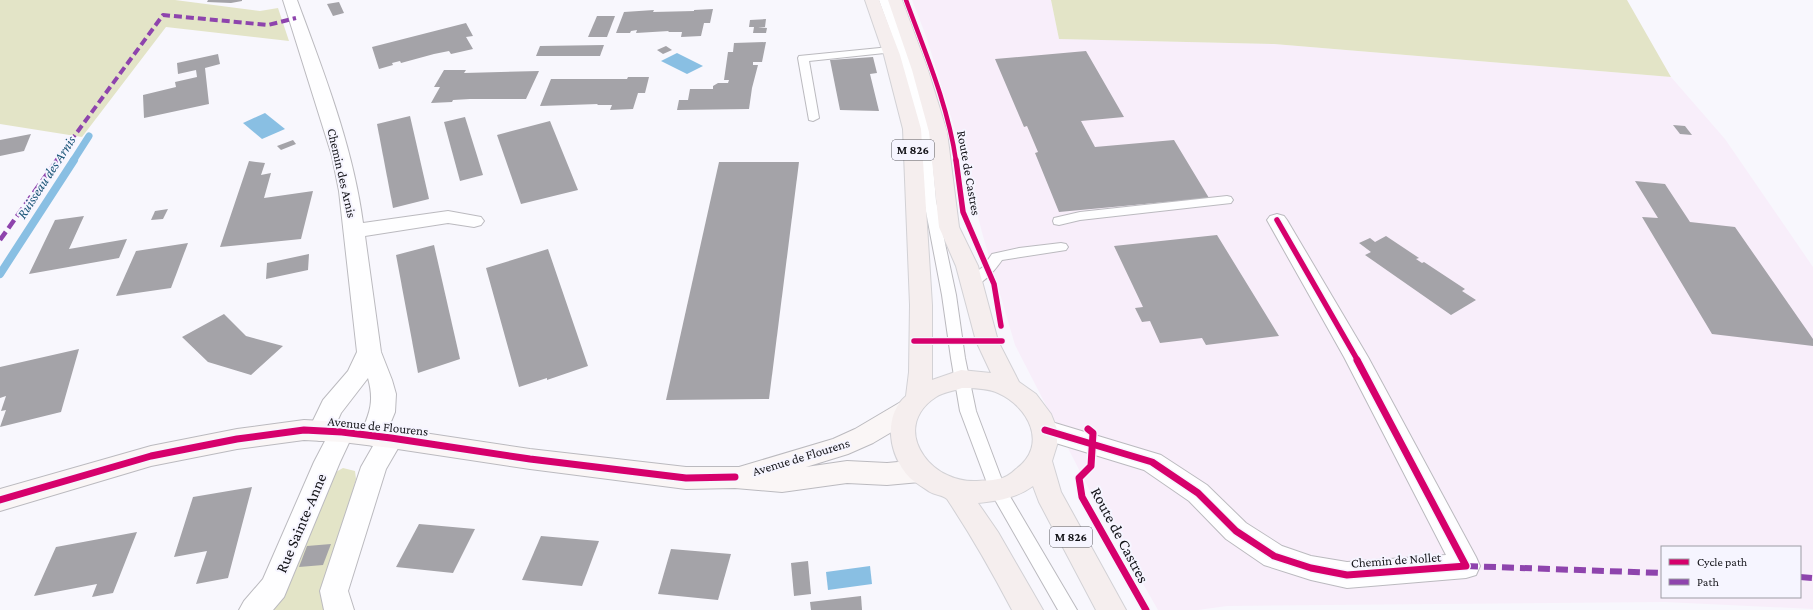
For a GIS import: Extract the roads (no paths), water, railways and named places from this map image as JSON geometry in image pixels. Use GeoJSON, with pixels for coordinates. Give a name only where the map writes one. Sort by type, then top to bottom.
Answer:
{"type":"FeatureCollection","features":[{"type":"Feature","properties":{"kind":"main road","name":"M 826"},"geometry":{"type":"LineString","coordinates":[[872,0],[890,50],[912,129],[921,313],[921,372],[913,404],[903,422],[902,434],[904,447],[910,460],[920,471],[941,485],[954,489],[976,492],[998,491],[1012,486],[1023,479],[1040,462],[1044,452],[1045,430],[1043,422],[1027,399],[1010,388],[986,380],[961,379],[938,386],[913,404]]}},
{"type":"Feature","properties":{"kind":"main road","name":"Route de Castres"},"geometry":{"type":"LineString","coordinates":[[895,0],[920,70],[938,132],[949,227],[966,266],[980,310],[987,340],[1010,388]]}},
{"type":"Feature","properties":{"kind":"main road","name":"M 826"},"geometry":{"type":"LineString","coordinates":[[1040,462],[1048,494],[1110,610]]}},
{"type":"Feature","properties":{"kind":"main road"},"geometry":{"type":"LineString","coordinates":[[954,489],[988,540],[1028,610]]}},
{"type":"Feature","properties":{"kind":"street","name":"Chemin des Arnis"},"geometry":{"type":"LineString","coordinates":[[290,0],[341,156],[349,191],[369,352],[384,395],[382,437]]}},
{"type":"Feature","properties":{"kind":"street"},"geometry":{"type":"LineString","coordinates":[[355,231],[448,217],[474,220]]}},
{"type":"Feature","properties":{"kind":"street","name":"Chemin de Nollet"},"geometry":{"type":"LineString","coordinates":[[1045,430],[1152,462],[1198,493],[1236,531],[1274,556],[1311,568],[1347,575],[1466,566],[1356,357],[1277,220]]}},
{"type":"Feature","properties":{"kind":"street"},"geometry":{"type":"LineString","coordinates":[[331,432],[332,407],[357,376],[369,352]]}},
{"type":"Feature","properties":{"kind":"street","name":"Avenue de Flourens"},"geometry":{"type":"LineString","coordinates":[[735,477],[839,448],[864,436],[913,404]]}},
{"type":"Feature","properties":{"kind":"street","name":"Avenue de Flourens"},"geometry":{"type":"LineString","coordinates":[[0,500],[110,467],[197,446],[304,430],[382,437],[624,471],[686,478],[735,477],[782,481],[847,472],[886,474],[920,471]]}},
{"type":"Feature","properties":{"kind":"street","name":"Rue Sainte-Anne"},"geometry":{"type":"LineString","coordinates":[[254,610],[274,588],[327,462],[331,432]]}},
{"type":"Feature","properties":{"kind":"street"},"geometry":{"type":"LineString","coordinates":[[339,610],[334,591],[374,468],[382,437]]}},
{"type":"Feature","properties":{"kind":"lane"},"geometry":{"type":"LineString","coordinates":[[884,0],[902,47],[923,118],[930,201],[949,295],[961,379],[968,412],[998,491],[1068,610]]}},
{"type":"Feature","properties":{"kind":"lane"},"geometry":{"type":"LineString","coordinates":[[813,118],[803,58],[890,50]]}},
{"type":"Feature","properties":{"kind":"lane"},"geometry":{"type":"LineString","coordinates":[[1059,221],[1080,216],[1227,200]]}},
{"type":"Feature","properties":{"kind":"lane"},"geometry":{"type":"LineString","coordinates":[[949,227],[949,295]]}},
{"type":"Feature","properties":{"kind":"lane"},"geometry":{"type":"LineString","coordinates":[[971,282],[988,270],[997,257],[1019,252],[1061,247]]}},
{"type":"Feature","properties":{"kind":"water"},"geometry":{"type":"Polygon","coordinates":[[[677,53],[703,66],[687,74],[661,61],[677,53]]]}},
{"type":"Feature","properties":{"kind":"water"},"geometry":{"type":"Polygon","coordinates":[[[265,113],[285,129],[262,139],[243,123],[265,113]]]}},
{"type":"Feature","properties":{"kind":"water"},"geometry":{"type":"Polygon","coordinates":[[[870,566],[872,584],[828,590],[826,572],[870,566]]]}},
{"type":"Feature","properties":{"kind":"waterway","name":"Ruisseau des Arnis"},"geometry":{"type":"LineString","coordinates":[[73,161],[89,136]]}},
{"type":"Feature","properties":{"kind":"waterway","name":"Ruisseau des Arnis"},"geometry":{"type":"LineString","coordinates":[[0,274],[74,160]]}}]}
